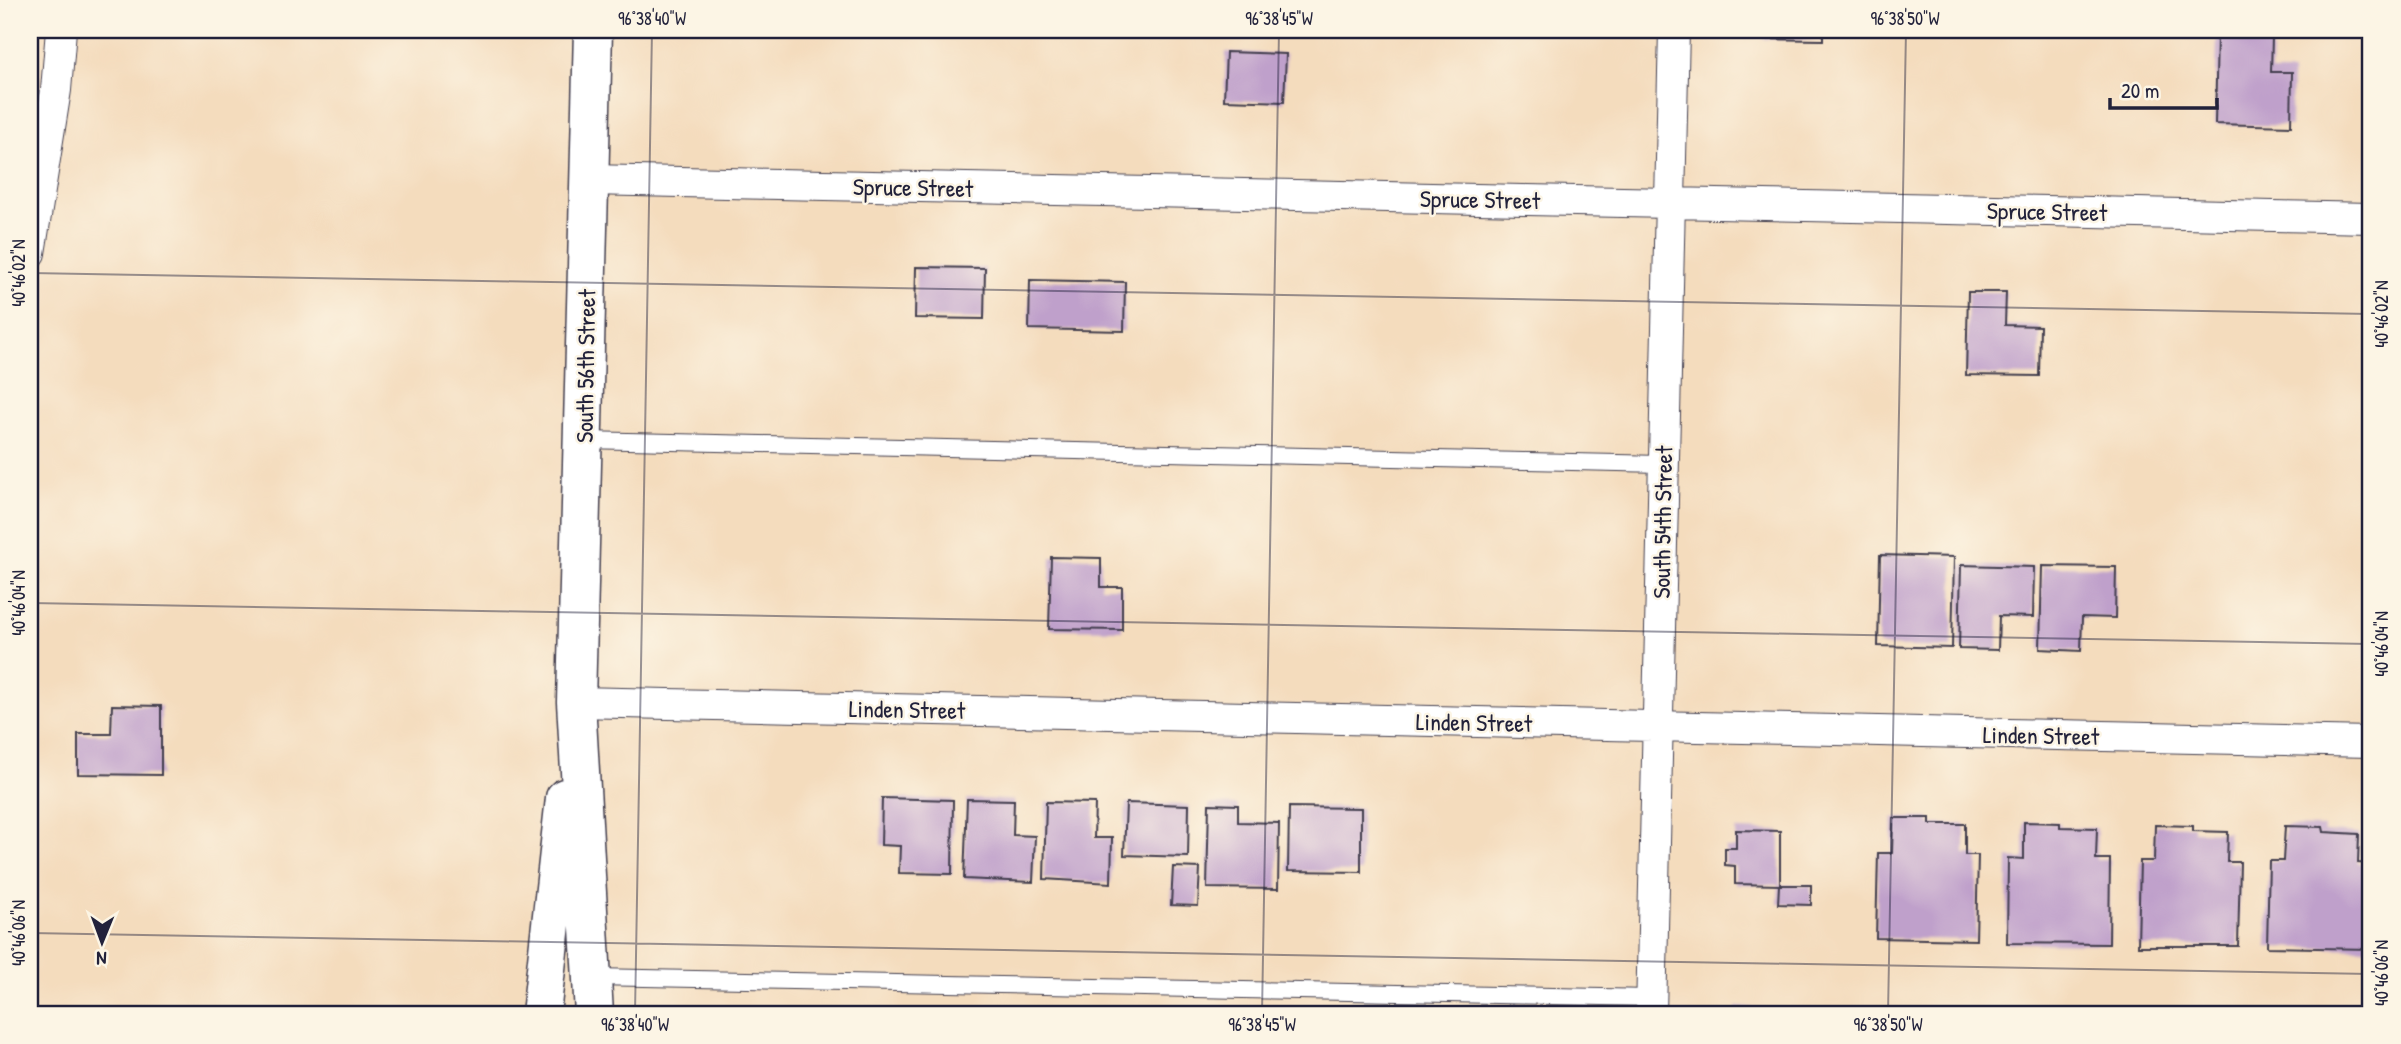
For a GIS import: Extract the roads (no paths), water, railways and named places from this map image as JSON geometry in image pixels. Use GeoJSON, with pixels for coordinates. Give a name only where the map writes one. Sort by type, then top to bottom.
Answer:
{"type":"FeatureCollection","features":[{"type":"Feature","properties":{"kind":"main road","name":"South 56th Street"},"geometry":{"type":"LineString","coordinates":[[593,30],[576,702],[594,1014]]}},
{"type":"Feature","properties":{"kind":"main road","name":"South 56th Street"},"geometry":{"type":"LineString","coordinates":[[541,1014],[576,702]]}},
{"type":"Feature","properties":{"kind":"street"},"geometry":{"type":"LineString","coordinates":[[30,253],[56,90],[61,30]]}},
{"type":"Feature","properties":{"kind":"street","name":"South 54th Street"},"geometry":{"type":"LineString","coordinates":[[1651,1006],[1674,30]]}},
{"type":"Feature","properties":{"kind":"street","name":"Spruce Street"},"geometry":{"type":"LineString","coordinates":[[589,180],[2371,218]]}},
{"type":"Feature","properties":{"kind":"street","name":"Linden Street"},"geometry":{"type":"LineString","coordinates":[[576,702],[2371,742]]}},
{"type":"Feature","properties":{"kind":"lane"},"geometry":{"type":"LineString","coordinates":[[583,440],[1663,464]]}},
{"type":"Feature","properties":{"kind":"lane"},"geometry":{"type":"LineString","coordinates":[[593,977],[1651,1006]]}}]}
